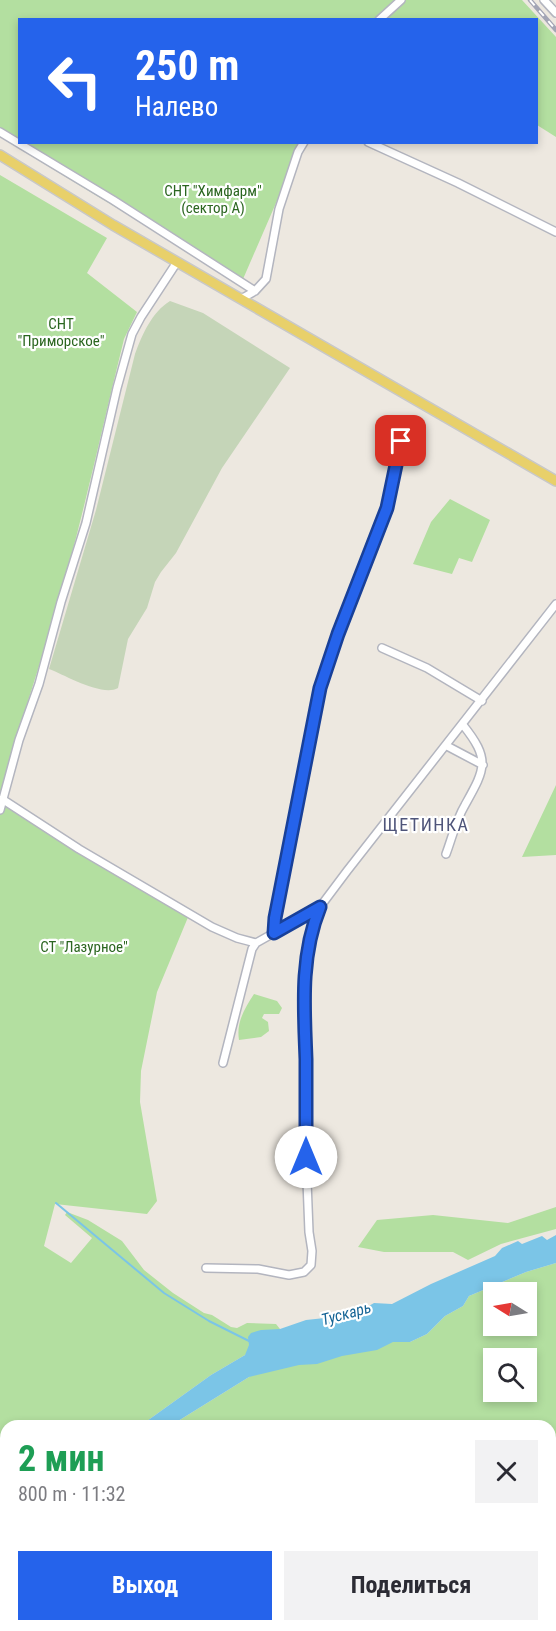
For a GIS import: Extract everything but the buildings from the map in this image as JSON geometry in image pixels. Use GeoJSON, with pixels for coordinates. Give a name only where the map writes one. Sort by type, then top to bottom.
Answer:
{"type":"FeatureCollection","features":[{"type":"Feature","properties":{"kind":"main road"},"geometry":{"type":"LineString","coordinates":[[0,155],[87,210],[556,481]]}},
{"type":"Feature","properties":{"kind":"street"},"geometry":{"type":"LineString","coordinates":[[381,18],[401,0]]}},
{"type":"Feature","properties":{"kind":"street"},"geometry":{"type":"LineString","coordinates":[[544,0],[556,13]]}},
{"type":"Feature","properties":{"kind":"street"},"geometry":{"type":"LineString","coordinates":[[0,132],[18,143]]}},
{"type":"Feature","properties":{"kind":"street"},"geometry":{"type":"LineString","coordinates":[[20,144],[113,200],[255,291]]}},
{"type":"Feature","properties":{"kind":"street"},"geometry":{"type":"LineString","coordinates":[[241,299],[255,291],[266,279],[279,209],[303,144]]}},
{"type":"Feature","properties":{"kind":"street"},"geometry":{"type":"LineString","coordinates":[[372,144],[458,183],[556,232]]}},
{"type":"Feature","properties":{"kind":"street"},"geometry":{"type":"LineString","coordinates":[[0,810],[19,740],[39,684],[61,602],[87,523],[117,388],[132,334],[177,262]]}},
{"type":"Feature","properties":{"kind":"street"},"geometry":{"type":"LineString","coordinates":[[274,933],[320,688],[338,634],[387,508],[406,420]]}},
{"type":"Feature","properties":{"kind":"street"},"geometry":{"type":"LineString","coordinates":[[206,1268],[258,1269],[289,1275],[304,1272],[311,1265],[307,1180],[304,988],[309,940],[320,907],[556,604]]}},
{"type":"Feature","properties":{"kind":"street"},"geometry":{"type":"LineString","coordinates":[[382,648],[427,668],[482,701]]}},
{"type":"Feature","properties":{"kind":"street"},"geometry":{"type":"LineString","coordinates":[[446,854],[464,807],[476,788],[483,765],[481,751],[463,725]]}},
{"type":"Feature","properties":{"kind":"street"},"geometry":{"type":"LineString","coordinates":[[447,746],[483,765]]}},
{"type":"Feature","properties":{"kind":"street"},"geometry":{"type":"LineString","coordinates":[[2,798],[79,849],[212,927],[256,943]]}},
{"type":"Feature","properties":{"kind":"street"},"geometry":{"type":"LineString","coordinates":[[223,1063],[252,949],[256,943],[320,907]]}},
{"type":"Feature","properties":{"kind":"green space","name":"СНТ \"Химфарм\" (сектор А)"},"geometry":{"type":"Polygon","coordinates":[[[0,0],[522,0],[556,37],[556,137],[538,126],[538,18],[18,18],[18,144],[302,144],[240,286],[186,250],[0,137],[0,0]]]}},
{"type":"Feature","properties":{"kind":"green space","name":"СНТ \"Приморское\""},"geometry":{"type":"Polygon","coordinates":[[[0,175],[107,238],[87,273],[137,312],[124,339],[71,557],[0,795],[0,175]]]}},
{"type":"Feature","properties":{"kind":"green space"},"geometry":{"type":"Polygon","coordinates":[[[170,301],[203,313],[290,368],[222,468],[176,553],[155,582],[147,608],[128,639],[118,688],[103,690],[49,669],[96,510],[135,354],[153,318],[170,301]]]}},
{"type":"Feature","properties":{"kind":"green space"},"geometry":{"type":"Polygon","coordinates":[[[450,499],[490,520],[472,562],[459,558],[452,574],[413,564],[431,522],[450,499]]]}},
{"type":"Feature","properties":{"kind":"green space"},"geometry":{"type":"Polygon","coordinates":[[[556,785],[556,855],[522,857],[556,785]]]}},
{"type":"Feature","properties":{"kind":"green space","name":"СТ \"Лазурное\""},"geometry":{"type":"Polygon","coordinates":[[[0,795],[142,884],[191,910],[157,992],[141,1071],[140,1102],[157,1201],[147,1214],[55,1204],[44,1246],[71,1263],[92,1238],[65,1215],[67,1212],[88,1220],[122,1241],[144,1270],[173,1293],[204,1313],[212,1315],[231,1327],[237,1328],[247,1323],[276,1324],[280,1329],[148,1420],[0,1420],[0,795]]]}},
{"type":"Feature","properties":{"kind":"green space"},"geometry":{"type":"Polygon","coordinates":[[[254,994],[277,1001],[282,1008],[279,1014],[264,1014],[262,1018],[268,1022],[269,1031],[261,1037],[239,1040],[240,1021],[254,994]]]}},
{"type":"Feature","properties":{"kind":"green space"},"geometry":{"type":"Polygon","coordinates":[[[556,1207],[556,1229],[501,1244],[468,1260],[453,1252],[384,1252],[358,1247],[377,1220],[433,1215],[508,1223],[556,1207]]]}},
{"type":"Feature","properties":{"kind":"green space"},"geometry":{"type":"Polygon","coordinates":[[[556,1263],[556,1420],[180,1420],[249,1377],[261,1364],[392,1342],[410,1342],[427,1334],[445,1316],[463,1306],[469,1296],[483,1290],[483,1336],[537,1336],[537,1282],[502,1282],[556,1263]]]}},
{"type":"Feature","properties":{"kind":"water"},"geometry":{"type":"Polygon","coordinates":[[[556,1235],[556,1263],[502,1282],[483,1282],[483,1290],[469,1296],[463,1306],[445,1316],[427,1334],[410,1342],[393,1342],[377,1350],[249,1377],[180,1420],[148,1420],[211,1375],[245,1355],[249,1345],[248,1337],[251,1333],[280,1329],[306,1320],[353,1315],[374,1303],[392,1304],[495,1256],[502,1248],[518,1241],[522,1244],[542,1236],[547,1240],[556,1235]]]}},
{"type":"Feature","properties":{"kind":"waterway"},"geometry":{"type":"LineString","coordinates":[[56,1203],[164,1293],[209,1321],[251,1342]]}},
{"type":"Feature","properties":{"kind":"railway"},"geometry":{"type":"LineString","coordinates":[[530,0],[556,30]]}},
{"type":"Feature","properties":{"kind":"district","name":"ЩЕТИНКА"},"geometry":{"type":"Point","coordinates":[426,825]}},
{"type":"Feature","properties":{"kind":"route"},"geometry":{"type":"LineString","coordinates":[[306,1157],[305,964],[309,940],[320,907],[274,933],[275,918],[320,688],[338,634],[387,508],[401,441]]}},
{"type":"Feature","properties":{"kind":"water label","name":"Тускарь"},"geometry":{"type":"Point","coordinates":[346,1313]}}]}
